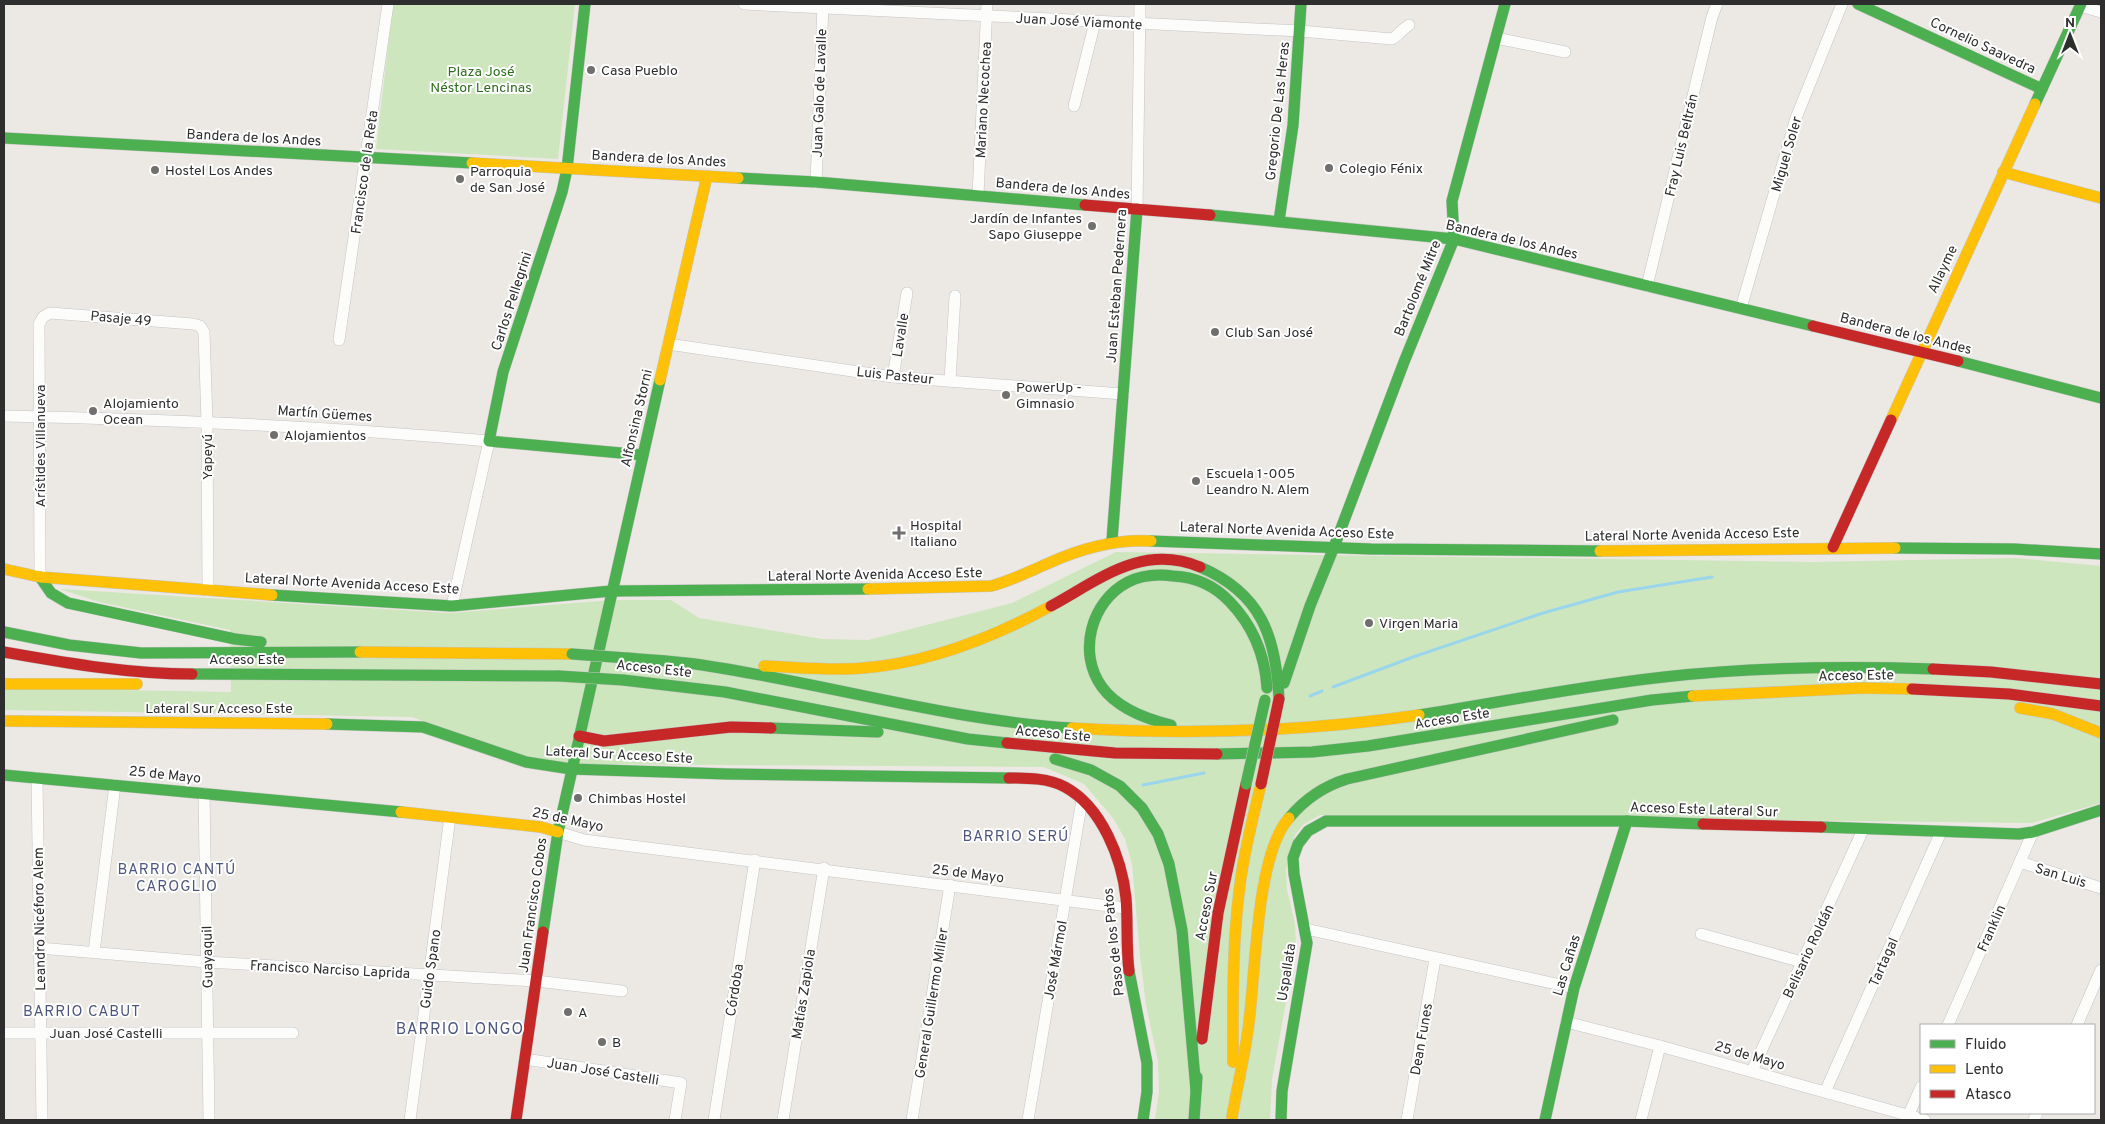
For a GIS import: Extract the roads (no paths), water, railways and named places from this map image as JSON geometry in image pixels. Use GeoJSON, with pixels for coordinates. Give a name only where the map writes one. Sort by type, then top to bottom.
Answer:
{"type":"FeatureCollection","features":[{"type":"Feature","properties":{"kind":"main road","name":"Carlos Pellegrini"},"geometry":{"type":"LineString","coordinates":[[489,441],[503,372],[562,192],[567,169],[585,4]]}},
{"type":"Feature","properties":{"kind":"main road","name":"Gregorio De Las Heras"},"geometry":{"type":"LineString","coordinates":[[1279,222],[1292,140],[1301,4]]}},
{"type":"Feature","properties":{"kind":"main road","name":"Bartolomé Mitre"},"geometry":{"type":"LineString","coordinates":[[1279,699],[1290,660],[1404,362],[1454,239],[1452,201],[1505,4]]}},
{"type":"Feature","properties":{"kind":"main road","name":"Cornelio Saavedra"},"geometry":{"type":"LineString","coordinates":[[1858,4],[2042,89]]}},
{"type":"Feature","properties":{"kind":"main road","name":"Allayme"},"geometry":{"type":"LineString","coordinates":[[1833,547],[2080,5]]}},
{"type":"Feature","properties":{"kind":"main road","name":"Bandera de los Andes"},"geometry":{"type":"LineString","coordinates":[[4,138],[816,182],[1137,209],[1454,239],[1921,352],[2101,398]]}},
{"type":"Feature","properties":{"kind":"main road"},"geometry":{"type":"LineString","coordinates":[[2004,172],[2101,198]]}},
{"type":"Feature","properties":{"kind":"main road","name":"Alfonsina Storni"},"geometry":{"type":"LineString","coordinates":[[595,667],[610,591],[707,176]]}},
{"type":"Feature","properties":{"kind":"main road","name":"Juan Esteban Pedernera"},"geometry":{"type":"LineString","coordinates":[[1112,540],[1137,209]]}},
{"type":"Feature","properties":{"kind":"main road","name":"Martín Güemes"},"geometry":{"type":"LineString","coordinates":[[489,441],[643,455]]}},
{"type":"Feature","properties":{"kind":"main road","name":"Lateral Norte Avenida Acceso Este"},"geometry":{"type":"LineString","coordinates":[[4,569],[40,577],[334,600],[452,606],[610,591],[798,591],[991,586],[1004,583],[1090,546],[1112,540],[1334,547],[1637,551],[1833,547],[2014,549],[2101,554]]}},
{"type":"Feature","properties":{"kind":"main road"},"geometry":{"type":"LineString","coordinates":[[692,663],[828,669],[864,668],[896,663],[1004,630],[1131,563],[1157,559],[1174,560],[1216,573],[1234,584],[1248,598],[1262,618],[1274,644],[1279,673],[1279,699],[1243,862],[1238,900],[1233,1003],[1232,1119]]}},
{"type":"Feature","properties":{"kind":"main road","name":"Acceso Sur"},"geometry":{"type":"LineString","coordinates":[[1194,1120],[1208,982],[1218,913],[1265,700],[1266,676],[1253,634],[1238,610],[1216,590],[1201,582],[1184,577],[1149,576],[1130,582],[1109,596],[1094,620],[1089,647],[1094,672],[1109,694],[1131,710],[1150,719],[1176,726],[1233,731]]}},
{"type":"Feature","properties":{"kind":"main road"},"geometry":{"type":"LineString","coordinates":[[40,577],[46,590],[54,597],[68,603],[247,642],[458,652]]}},
{"type":"Feature","properties":{"kind":"main road","name":"Acceso Este"},"geometry":{"type":"LineString","coordinates":[[4,632],[69,645],[142,653],[458,652],[572,654],[692,663],[778,678],[933,710],[1020,724],[1103,730],[1233,731],[1310,727],[1374,721],[1659,677],[1721,671],[1820,666],[1935,668],[2000,672],[2101,684]]}},
{"type":"Feature","properties":{"kind":"main road","name":"Acceso Este"},"geometry":{"type":"LineString","coordinates":[[4,652],[126,672],[208,675],[560,676],[623,680],[725,692],[921,732],[968,739],[1115,753],[1312,752],[1368,746],[1652,700],[1712,694],[1862,688],[1933,690],[2009,694],[2101,706]]}},
{"type":"Feature","properties":{"kind":"main road"},"geometry":{"type":"LineString","coordinates":[[1820,666],[1865,659],[1903,660],[1991,664],[2101,674]]}},
{"type":"Feature","properties":{"kind":"main road","name":"Juan Francisco Cobos"},"geometry":{"type":"LineString","coordinates":[[516,1120],[558,832],[595,667]]}},
{"type":"Feature","properties":{"kind":"main road"},"geometry":{"type":"LineString","coordinates":[[4,684],[161,684],[268,674]]}},
{"type":"Feature","properties":{"kind":"main road"},"geometry":{"type":"LineString","coordinates":[[1862,688],[1961,703]]}},
{"type":"Feature","properties":{"kind":"main road"},"geometry":{"type":"LineString","coordinates":[[1646,713],[1681,707],[1771,699],[1814,691]]}},
{"type":"Feature","properties":{"kind":"main road"},"geometry":{"type":"LineString","coordinates":[[2009,707],[2053,714],[2101,733]]}},
{"type":"Feature","properties":{"kind":"main road"},"geometry":{"type":"LineString","coordinates":[[1232,1119],[1248,1030],[1265,873],[1277,837],[1286,821],[1299,806],[1328,785],[1362,775],[1620,718]]}},
{"type":"Feature","properties":{"kind":"main road","name":"Lateral Sur Acceso Este"},"geometry":{"type":"LineString","coordinates":[[4,721],[397,725],[448,734],[526,762],[571,769],[727,774],[1024,778],[1051,782],[1066,788],[1082,800]]}},
{"type":"Feature","properties":{"kind":"main road"},"geometry":{"type":"LineString","coordinates":[[579,736],[604,741],[731,727],[848,732],[921,732]]}},
{"type":"Feature","properties":{"kind":"main road"},"geometry":{"type":"LineString","coordinates":[[968,739],[1010,751],[1072,762],[1094,769],[1125,791],[1149,818],[1172,870],[1182,921],[1196,1090]]}},
{"type":"Feature","properties":{"kind":"main road","name":"25 de Mayo"},"geometry":{"type":"LineString","coordinates":[[4,775],[450,817],[541,827],[558,832]]}},
{"type":"Feature","properties":{"kind":"main road","name":"Paso de los Patos"},"geometry":{"type":"LineString","coordinates":[[1082,800],[1103,829],[1115,855],[1124,885],[1130,978],[1148,1074],[1143,1120]]}},
{"type":"Feature","properties":{"kind":"main road","name":"Acceso Este Lateral Sur"},"geometry":{"type":"LineString","coordinates":[[1306,832],[1315,825],[1326,821],[1626,821],[2019,834],[2033,832],[2101,810]]}},
{"type":"Feature","properties":{"kind":"main road","name":"Las Cañas"},"geometry":{"type":"LineString","coordinates":[[1545,1120],[1574,988],[1626,821]]}},
{"type":"Feature","properties":{"kind":"main road","name":"Uspallata"},"geometry":{"type":"LineString","coordinates":[[1280,1120],[1282,1091],[1307,943],[1306,929],[1293,883],[1292,867],[1294,851],[1306,832]]}},
{"type":"Feature","properties":{"kind":"street","name":"Francisco de la Reta"},"geometry":{"type":"LineString","coordinates":[[339,340],[388,4]]}},
{"type":"Feature","properties":{"kind":"street","name":"Juan José Viamonte"},"geometry":{"type":"LineString","coordinates":[[744,4],[822,6],[986,17],[1300,31],[1392,39],[1398,36],[1402,28],[1409,25]]}},
{"type":"Feature","properties":{"kind":"street","name":"Mariano Necochea"},"geometry":{"type":"LineString","coordinates":[[978,195],[987,4]]}},
{"type":"Feature","properties":{"kind":"street","name":"Juan Esteban Pedernera"},"geometry":{"type":"LineString","coordinates":[[1137,209],[1140,4]]}},
{"type":"Feature","properties":{"kind":"street","name":"Fray Luis Beltrán"},"geometry":{"type":"LineString","coordinates":[[1647,286],[1712,17],[1717,4]]}},
{"type":"Feature","properties":{"kind":"street","name":"Miguel Soler"},"geometry":{"type":"LineString","coordinates":[[1741,308],[1796,118],[1842,4]]}},
{"type":"Feature","properties":{"kind":"street"},"geometry":{"type":"LineString","coordinates":[[2080,5],[2101,12]]}},
{"type":"Feature","properties":{"kind":"street","name":"Juan Galo de Lavalle"},"geometry":{"type":"LineString","coordinates":[[816,182],[822,6]]}},
{"type":"Feature","properties":{"kind":"street"},"geometry":{"type":"LineString","coordinates":[[1074,106],[1095,22]]}},
{"type":"Feature","properties":{"kind":"street"},"geometry":{"type":"LineString","coordinates":[[1496,38],[1565,52]]}},
{"type":"Feature","properties":{"kind":"street","name":"Lavalle"},"geometry":{"type":"LineString","coordinates":[[893,377],[907,293]]}},
{"type":"Feature","properties":{"kind":"street"},"geometry":{"type":"LineString","coordinates":[[950,381],[955,296]]}},
{"type":"Feature","properties":{"kind":"street","name":"Pasaje 49"},"geometry":{"type":"LineString","coordinates":[[43,317],[50,312],[200,326]]}},
{"type":"Feature","properties":{"kind":"street","name":"Arístides Villanueva"},"geometry":{"type":"LineString","coordinates":[[40,577],[39,324],[43,317]]}},
{"type":"Feature","properties":{"kind":"street","name":"Yapeyú"},"geometry":{"type":"LineString","coordinates":[[200,326],[204,332],[208,590]]}},
{"type":"Feature","properties":{"kind":"street","name":"Luis Pasteur"},"geometry":{"type":"LineString","coordinates":[[668,344],[893,377],[1123,394]]}},
{"type":"Feature","properties":{"kind":"street","name":"Martín Güemes"},"geometry":{"type":"LineString","coordinates":[[4,416],[344,428],[489,441]]}},
{"type":"Feature","properties":{"kind":"street","name":"Carlos Pellegrini"},"geometry":{"type":"LineString","coordinates":[[452,606],[489,441]]}},
{"type":"Feature","properties":{"kind":"street","name":"Leandro Nicéforo Alem"},"geometry":{"type":"LineString","coordinates":[[36,778],[42,1120]]}},
{"type":"Feature","properties":{"kind":"street"},"geometry":{"type":"LineString","coordinates":[[94,952],[115,785]]}},
{"type":"Feature","properties":{"kind":"street","name":"Guayaquil"},"geometry":{"type":"LineString","coordinates":[[204,793],[209,1120]]}},
{"type":"Feature","properties":{"kind":"street","name":"José Mármol"},"geometry":{"type":"LineString","coordinates":[[1028,1120],[1082,800]]}},
{"type":"Feature","properties":{"kind":"street","name":"Guido Spano"},"geometry":{"type":"LineString","coordinates":[[410,1120],[450,817]]}},
{"type":"Feature","properties":{"kind":"street","name":"Belisario Roldán"},"geometry":{"type":"LineString","coordinates":[[1752,1071],[1864,830]]}},
{"type":"Feature","properties":{"kind":"street","name":"25 de Mayo"},"geometry":{"type":"LineString","coordinates":[[558,832],[584,840],[824,868],[1125,908]]}},
{"type":"Feature","properties":{"kind":"street","name":"Tartagal"},"geometry":{"type":"LineString","coordinates":[[1825,1092],[1941,832]]}},
{"type":"Feature","properties":{"kind":"street","name":"Franklin"},"geometry":{"type":"LineString","coordinates":[[1948,1024],[2033,832]]}},
{"type":"Feature","properties":{"kind":"street","name":"Córdoba"},"geometry":{"type":"LineString","coordinates":[[714,1120],[755,860]]}},
{"type":"Feature","properties":{"kind":"street","name":"San Luis"},"geometry":{"type":"LineString","coordinates":[[2020,862],[2101,888]]}},
{"type":"Feature","properties":{"kind":"street","name":"Matías Zapiola"},"geometry":{"type":"LineString","coordinates":[[783,1120],[824,868]]}},
{"type":"Feature","properties":{"kind":"street","name":"General Guillermo Miller"},"geometry":{"type":"LineString","coordinates":[[912,1120],[950,885]]}},
{"type":"Feature","properties":{"kind":"street"},"geometry":{"type":"LineString","coordinates":[[1306,929],[1574,988]]}},
{"type":"Feature","properties":{"kind":"street"},"geometry":{"type":"LineString","coordinates":[[1700,934],[1802,962]]}},
{"type":"Feature","properties":{"kind":"street","name":"Francisco Narciso Laprida"},"geometry":{"type":"LineString","coordinates":[[39,948],[207,962],[536,981],[622,991]]}},
{"type":"Feature","properties":{"kind":"street","name":"Dean Funes"},"geometry":{"type":"LineString","coordinates":[[1407,1120],[1435,958]]}},
{"type":"Feature","properties":{"kind":"street"},"geometry":{"type":"LineString","coordinates":[[2076,1024],[2101,970]]}},
{"type":"Feature","properties":{"kind":"street","name":"25 de Mayo"},"geometry":{"type":"LineString","coordinates":[[1566,1022],[1752,1071],[1925,1120]]}},
{"type":"Feature","properties":{"kind":"street","name":"Juan José Castelli"},"geometry":{"type":"LineString","coordinates":[[4,1033],[293,1033]]}},
{"type":"Feature","properties":{"kind":"street"},"geometry":{"type":"LineString","coordinates":[[1641,1120],[1660,1046]]}},
{"type":"Feature","properties":{"kind":"street","name":"Juan José Castelli"},"geometry":{"type":"LineString","coordinates":[[525,1059],[681,1083],[675,1120]]}},
{"type":"Feature","properties":{"kind":"street"},"geometry":{"type":"LineString","coordinates":[[1908,1116],[1920,1088]]}},
{"type":"Feature","properties":{"kind":"waterway"},"geometry":{"type":"LineString","coordinates":[[1333,687],[1413,657],[1543,613],[1618,592],[1712,577]]}},
{"type":"Feature","properties":{"kind":"waterway"},"geometry":{"type":"LineString","coordinates":[[1310,696],[1322,691]]}},
{"type":"Feature","properties":{"kind":"waterway"},"geometry":{"type":"LineString","coordinates":[[1143,785],[1204,773]]}},
{"type":"Feature","properties":{"kind":"place","name":"Casa Pueblo"},"geometry":{"type":"Point","coordinates":[591,70]}},
{"type":"Feature","properties":{"kind":"place","name":"Colegio Fénix"},"geometry":{"type":"Point","coordinates":[1329,168]}},
{"type":"Feature","properties":{"kind":"place","name":"Hostel Los Andes"},"geometry":{"type":"Point","coordinates":[155,170]}},
{"type":"Feature","properties":{"kind":"place","name":"Parroquia de San José"},"geometry":{"type":"Point","coordinates":[460,179]}},
{"type":"Feature","properties":{"kind":"place","name":"Jardín de Infantes Sapo Giuseppe"},"geometry":{"type":"Point","coordinates":[1092,226]}},
{"type":"Feature","properties":{"kind":"place","name":"Club San José"},"geometry":{"type":"Point","coordinates":[1215,332]}},
{"type":"Feature","properties":{"kind":"place","name":"PowerUp - Gimnasio"},"geometry":{"type":"Point","coordinates":[1006,395]}},
{"type":"Feature","properties":{"kind":"place","name":"Alojamiento Ocean"},"geometry":{"type":"Point","coordinates":[93,411]}},
{"type":"Feature","properties":{"kind":"place","name":"Alojamientos"},"geometry":{"type":"Point","coordinates":[274,435]}},
{"type":"Feature","properties":{"kind":"place","name":"Escuela 1-005 Leandro N. Alem"},"geometry":{"type":"Point","coordinates":[1196,481]}},
{"type":"Feature","properties":{"kind":"place","name":"Hospital Italiano"},"geometry":{"type":"Point","coordinates":[899,533]}},
{"type":"Feature","properties":{"kind":"place","name":"Virgen Maria"},"geometry":{"type":"Point","coordinates":[1369,623]}},
{"type":"Feature","properties":{"kind":"place","name":"Chimbas Hostel"},"geometry":{"type":"Point","coordinates":[578,798]}},
{"type":"Feature","properties":{"kind":"place","name":"A"},"geometry":{"type":"Point","coordinates":[568,1012]}},
{"type":"Feature","properties":{"kind":"place","name":"B"},"geometry":{"type":"Point","coordinates":[602,1042]}},
{"type":"Feature","properties":{"kind":"district","name":"BARRIO SERÚ"},"geometry":{"type":"Point","coordinates":[1016,836]}},
{"type":"Feature","properties":{"kind":"district","name":"BARRIO CANTÚ CAROGLIO"},"geometry":{"type":"Point","coordinates":[177,878]}},
{"type":"Feature","properties":{"kind":"district","name":"BARRIO CABUT"},"geometry":{"type":"Point","coordinates":[82,1011]}},
{"type":"Feature","properties":{"kind":"district","name":"BARRIO LONGO"},"geometry":{"type":"Point","coordinates":[460,1028]}},
{"type":"Feature","properties":{"kind":"park label","name":"Plaza José Néstor Lencinas"},"geometry":{"type":"Point","coordinates":[481,79]}}]}
